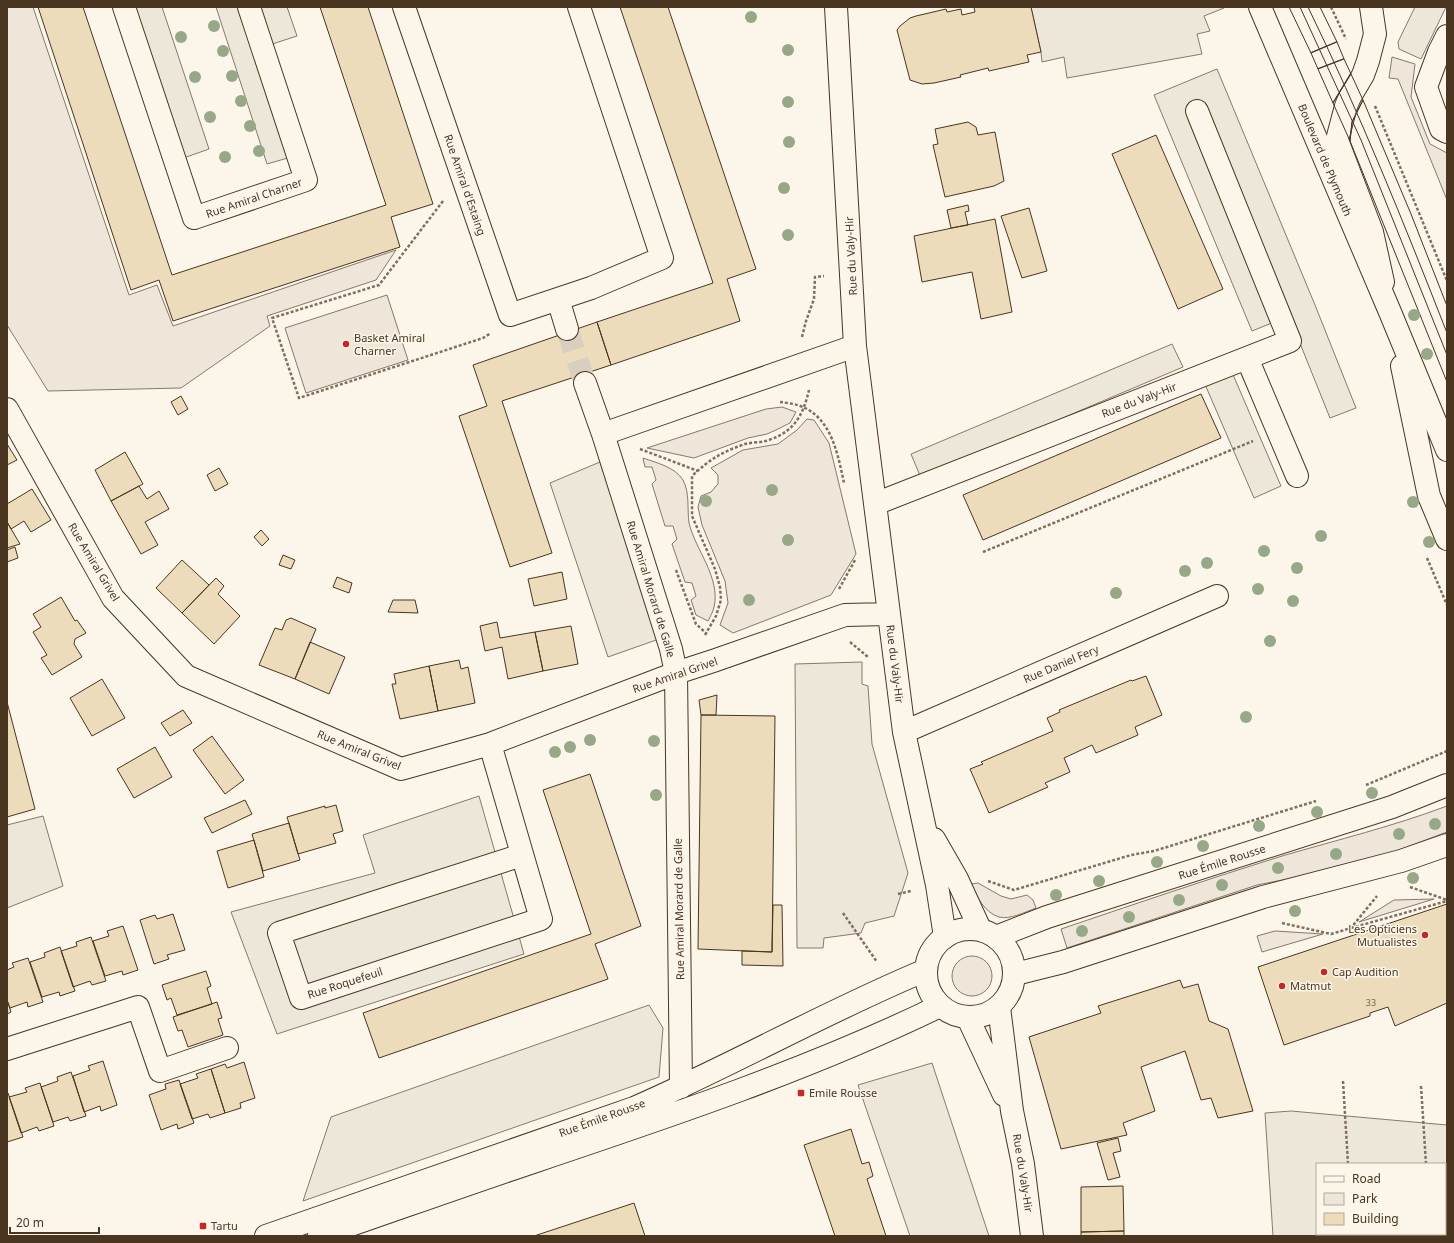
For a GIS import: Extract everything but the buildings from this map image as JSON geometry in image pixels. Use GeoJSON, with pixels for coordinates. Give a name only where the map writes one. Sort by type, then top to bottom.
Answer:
{"type":"FeatureCollection","features":[{"type":"Feature","properties":{"kind":"street","name":"Rue Amiral Charner"},"geometry":{"type":"LineString","coordinates":[[124,7],[194,218],[306,180],[249,7]]}},
{"type":"Feature","properties":{"kind":"street","name":"Rue Amiral d'Estaing"},"geometry":{"type":"LineString","coordinates":[[404,7],[510,315]]}},
{"type":"Feature","properties":{"kind":"street"},"geometry":{"type":"LineString","coordinates":[[510,315],[592,288],[662,258],[579,7]]}},
{"type":"Feature","properties":{"kind":"street","name":"Rue du Valy-Hir"},"geometry":{"type":"LineString","coordinates":[[836,7],[855,346],[904,732],[937,885],[945,936]]}},
{"type":"Feature","properties":{"kind":"street","name":"Boulevard de Plymouth"},"geometry":{"type":"LineString","coordinates":[[1260,7],[1447,450]]}},
{"type":"Feature","properties":{"kind":"street"},"geometry":{"type":"LineString","coordinates":[[1371,7],[1375,34],[1363,75],[1346,106],[1337,140],[1372,232],[1390,312]]}},
{"type":"Feature","properties":{"kind":"street"},"geometry":{"type":"LineString","coordinates":[[1447,36],[1439,52],[1426,87],[1441,129],[1447,132]]}},
{"type":"Feature","properties":{"kind":"street","name":"Rue du Valy-Hir"},"geometry":{"type":"LineString","coordinates":[[875,504],[1290,341],[1196,111]]}},
{"type":"Feature","properties":{"kind":"street"},"geometry":{"type":"LineString","coordinates":[[558,299],[567,329]]}},
{"type":"Feature","properties":{"kind":"street","name":"Boulevard de Plymouth"},"geometry":{"type":"LineString","coordinates":[[1390,312],[1429,496],[1447,539]]}},
{"type":"Feature","properties":{"kind":"street"},"geometry":{"type":"LineString","coordinates":[[585,383],[603,434],[855,346]]}},
{"type":"Feature","properties":{"kind":"street"},"geometry":{"type":"LineString","coordinates":[[1246,358],[1297,476]]}},
{"type":"Feature","properties":{"kind":"street","name":"Rue Amiral Grivel"},"geometry":{"type":"LineString","coordinates":[[7,410],[113,598],[186,676],[401,769],[490,744],[676,673],[845,615],[888,614]]}},
{"type":"Feature","properties":{"kind":"street","name":"Rue Amiral Morard de Galle"},"geometry":{"type":"LineString","coordinates":[[603,434],[668,642],[676,673],[681,1087]]}},
{"type":"Feature","properties":{"kind":"street","name":"Rue Daniel Fery"},"geometry":{"type":"LineString","coordinates":[[904,732],[1217,596]]}},
{"type":"Feature","properties":{"kind":"street","name":"Rue Roquefeuil"},"geometry":{"type":"LineString","coordinates":[[490,744],[541,918],[301,998],[279,933],[522,855]]}},
{"type":"Feature","properties":{"kind":"street","name":"Rue Émile Rousse"},"geometry":{"type":"LineString","coordinates":[[988,933],[1047,917],[1392,807],[1447,785]]}},
{"type":"Feature","properties":{"kind":"street","name":"Rue du Valy-Hir"},"geometry":{"type":"LineString","coordinates":[[924,822],[988,933]]}},
{"type":"Feature","properties":{"kind":"street"},"geometry":{"type":"LineString","coordinates":[[1015,974],[1063,962],[1263,897],[1401,861],[1447,844]]}},
{"type":"Feature","properties":{"kind":"street"},"geometry":{"type":"LineString","coordinates":[[962,929],[988,933],[1010,953],[1015,974],[1011,992],[999,1007],[985,1015],[968,1018],[953,1014],[940,1006],[929,990],[926,970],[932,951],[945,936],[962,929]]}},
{"type":"Feature","properties":{"kind":"street","name":"Rue Émile Rousse"},"geometry":{"type":"LineString","coordinates":[[266,1236],[627,1110],[681,1087],[878,990],[926,970]]}},
{"type":"Feature","properties":{"kind":"street","name":"Rue Émile Rousse"},"geometry":{"type":"LineString","coordinates":[[319,1236],[682,1112],[810,1063],[894,1028],[940,1006]]}},
{"type":"Feature","properties":{"kind":"street"},"geometry":{"type":"LineString","coordinates":[[7,1049],[138,1007],[160,1071],[227,1048]]}},
{"type":"Feature","properties":{"kind":"street","name":"Rue du Valy-Hir"},"geometry":{"type":"LineString","coordinates":[[999,1007],[1012,1111],[1023,1164],[1032,1236]]}},
{"type":"Feature","properties":{"kind":"street","name":"Rue du Valy-Hir"},"geometry":{"type":"LineString","coordinates":[[968,1018],[1012,1111]]}},
{"type":"Feature","properties":{"kind":"path"},"geometry":{"type":"LineString","coordinates":[[1331,7],[1363,75],[1447,281]]}},
{"type":"Feature","properties":{"kind":"path"},"geometry":{"type":"LineString","coordinates":[[463,176],[379,285],[272,318],[299,398],[483,338],[502,326],[510,315]]}},
{"type":"Feature","properties":{"kind":"path"},"geometry":{"type":"LineString","coordinates":[[778,401],[804,407],[818,417],[828,429],[839,462],[845,490]]}},
{"type":"Feature","properties":{"kind":"path"},"geometry":{"type":"LineString","coordinates":[[983,552],[1278,431]]}},
{"type":"Feature","properties":{"kind":"path"},"geometry":{"type":"LineString","coordinates":[[641,445],[635,447],[698,471]]}},
{"type":"Feature","properties":{"kind":"path"},"geometry":{"type":"LineString","coordinates":[[1425,551],[1447,605]]}},
{"type":"Feature","properties":{"kind":"path"},"geometry":{"type":"LineString","coordinates":[[837,592],[856,558]]}},
{"type":"Feature","properties":{"kind":"path"},"geometry":{"type":"LineString","coordinates":[[706,634],[711,636]]}},
{"type":"Feature","properties":{"kind":"path"},"geometry":{"type":"LineString","coordinates":[[1360,788],[1447,751]]}},
{"type":"Feature","properties":{"kind":"path"},"geometry":{"type":"LineString","coordinates":[[982,879],[1014,890],[1131,856],[1154,851],[1322,799]]}},
{"type":"Feature","properties":{"kind":"path"},"geometry":{"type":"LineString","coordinates":[[1409,887],[1447,900]]}},
{"type":"Feature","properties":{"kind":"path"},"geometry":{"type":"LineString","coordinates":[[1351,928],[1377,896]]}},
{"type":"Feature","properties":{"kind":"path"},"geometry":{"type":"LineString","coordinates":[[1282,923],[1331,934],[1447,900]]}},
{"type":"Feature","properties":{"kind":"path"},"geometry":{"type":"LineString","coordinates":[[843,913],[879,966]]}},
{"type":"Feature","properties":{"kind":"path"},"geometry":{"type":"LineString","coordinates":[[1343,1081],[1348,1163]]}},
{"type":"Feature","properties":{"kind":"path"},"geometry":{"type":"LineString","coordinates":[[1421,1086],[1426,1163]]}},
{"type":"Feature","properties":{"kind":"green space"},"geometry":{"type":"Polygon","coordinates":[[[7,7],[33,7],[129,295],[157,285],[173,326],[396,250],[376,280],[267,316],[270,326],[181,388],[48,391],[7,325],[7,7]]]}},
{"type":"Feature","properties":{"kind":"green space"},"geometry":{"type":"Polygon","coordinates":[[[1392,57],[1415,64],[1411,97],[1430,144],[1447,153],[1447,200],[1398,79],[1389,78],[1392,57]]]}},
{"type":"Feature","properties":{"kind":"green space","name":"Basket Amiral Charner"},"geometry":{"type":"Polygon","coordinates":[[[387,295],[408,360],[306,393],[285,328],[387,295]]]}},
{"type":"Feature","properties":{"kind":"green space"},"geometry":{"type":"Polygon","coordinates":[[[782,407],[796,412],[790,423],[767,434],[748,438],[694,458],[647,448],[766,409],[782,407]]]}},
{"type":"Feature","properties":{"kind":"green space"},"geometry":{"type":"Polygon","coordinates":[[[807,419],[814,420],[829,443],[856,554],[831,595],[733,633],[720,625],[728,603],[725,581],[702,525],[698,507],[701,496],[711,492],[718,484],[718,475],[711,468],[743,450],[778,444],[797,430],[807,419]]]}},
{"type":"Feature","properties":{"kind":"green space"},"geometry":{"type":"Polygon","coordinates":[[[643,458],[671,469],[680,476],[687,490],[689,523],[714,585],[714,607],[708,621],[696,615],[691,600],[696,596],[692,583],[685,582],[672,544],[677,539],[673,526],[665,526],[652,484],[656,480],[652,467],[645,467],[643,458]]]}},
{"type":"Feature","properties":{"kind":"green space"},"geometry":{"type":"Polygon","coordinates":[[[1447,806],[1447,832],[1396,851],[1293,878],[1257,885],[1067,948],[1061,929],[1282,856],[1386,826],[1447,806]]]}},
{"type":"Feature","properties":{"kind":"green space"},"geometry":{"type":"Polygon","coordinates":[[[978,883],[1001,896],[1011,899],[1027,895],[1033,900],[1036,908],[1018,915],[1003,918],[994,915],[982,904],[971,884],[978,883]]]}},
{"type":"Feature","properties":{"kind":"green space"},"geometry":{"type":"Polygon","coordinates":[[[1434,899],[1359,922],[1394,900],[1434,899]]]}},
{"type":"Feature","properties":{"kind":"green space"},"geometry":{"type":"Polygon","coordinates":[[[1275,931],[1323,934],[1262,952],[1257,936],[1275,931]]]}},
{"type":"Feature","properties":{"kind":"green space"},"geometry":{"type":"Polygon","coordinates":[[[972,956],[986,962],[992,976],[986,990],[972,996],[958,990],[952,976],[958,962],[972,956]]]}},
{"type":"Feature","properties":{"kind":"shaded area"},"geometry":{"type":"Polygon","coordinates":[[[124,7],[162,7],[209,149],[175,161],[124,7]]]}},
{"type":"Feature","properties":{"kind":"shaded area"},"geometry":{"type":"Polygon","coordinates":[[[216,7],[287,7],[297,36],[263,47],[298,155],[267,164],[216,7]]]}},
{"type":"Feature","properties":{"kind":"shaded area"},"geometry":{"type":"Polygon","coordinates":[[[1031,7],[1224,8],[1204,16],[1210,31],[1197,34],[1202,54],[1067,78],[1064,57],[1042,62],[1031,7]]]}},
{"type":"Feature","properties":{"kind":"shaded area"},"geometry":{"type":"Polygon","coordinates":[[[1415,7],[1446,7],[1421,59],[1399,49],[1398,42],[1415,7]]]}},
{"type":"Feature","properties":{"kind":"shaded area"},"geometry":{"type":"Polygon","coordinates":[[[1217,69],[1356,408],[1330,418],[1289,316],[1252,331],[1154,95],[1217,69]]]}},
{"type":"Feature","properties":{"kind":"shaded area"},"geometry":{"type":"Polygon","coordinates":[[[1172,344],[1183,367],[921,478],[911,454],[1172,344]]]}},
{"type":"Feature","properties":{"kind":"shaded area"},"geometry":{"type":"Polygon","coordinates":[[[1231,370],[1281,486],[1254,498],[1204,382],[1231,370]]]}},
{"type":"Feature","properties":{"kind":"shaded area"},"geometry":{"type":"Polygon","coordinates":[[[600,462],[659,639],[608,657],[550,483],[600,462]]]}},
{"type":"Feature","properties":{"kind":"shaded area"},"geometry":{"type":"Polygon","coordinates":[[[862,662],[862,684],[868,686],[872,744],[908,873],[894,916],[865,923],[861,933],[824,938],[823,948],[797,948],[795,664],[862,662]]]}},
{"type":"Feature","properties":{"kind":"shaded area"},"geometry":{"type":"Polygon","coordinates":[[[479,796],[524,954],[277,1034],[231,912],[375,873],[363,835],[479,796]]]}},
{"type":"Feature","properties":{"kind":"shaded area"},"geometry":{"type":"Polygon","coordinates":[[[43,816],[63,886],[7,908],[7,825],[43,816]]]}},
{"type":"Feature","properties":{"kind":"shaded area"},"geometry":{"type":"Polygon","coordinates":[[[649,1005],[663,1028],[659,1077],[303,1201],[331,1117],[649,1005]]]}},
{"type":"Feature","properties":{"kind":"shaded area"},"geometry":{"type":"Polygon","coordinates":[[[932,1063],[989,1236],[910,1236],[858,1085],[932,1063]]]}},
{"type":"Feature","properties":{"kind":"shaded area"},"geometry":{"type":"Polygon","coordinates":[[[1291,1111],[1447,1125],[1447,1236],[1273,1236],[1265,1113],[1291,1111]]]}},
{"type":"Feature","properties":{"kind":"tunnel"},"geometry":{"type":"LineString","coordinates":[[567,329],[585,383]]}},
{"type":"Feature","properties":{"kind":"tram line"},"geometry":{"type":"LineString","coordinates":[[1289,7],[1311,53],[1337,42],[1320,7]]}},
{"type":"Feature","properties":{"kind":"tram line"},"geometry":{"type":"LineString","coordinates":[[1300,7],[1361,140],[1447,355]]}},
{"type":"Feature","properties":{"kind":"tram line"},"geometry":{"type":"LineString","coordinates":[[1308,7],[1346,88],[1381,169],[1447,333]]}},
{"type":"Feature","properties":{"kind":"tram line"},"geometry":{"type":"LineString","coordinates":[[1337,42],[1344,59],[1318,69],[1311,53],[1337,42]]}},
{"type":"Feature","properties":{"kind":"tram line"},"geometry":{"type":"LineString","coordinates":[[1344,59],[1351,74],[1333,103],[1318,69],[1344,59]]}},
{"type":"Feature","properties":{"kind":"tram line"},"geometry":{"type":"LineString","coordinates":[[1351,74],[1363,100],[1352,122],[1350,141],[1333,103],[1351,74]]}},
{"type":"Feature","properties":{"kind":"tram line"},"geometry":{"type":"LineString","coordinates":[[1447,306],[1411,214],[1363,100],[1352,122],[1350,141],[1447,382]]}},
{"type":"Feature","properties":{"kind":"place","name":"Basket Amiral Charner"},"geometry":{"type":"Point","coordinates":[346,344]}},
{"type":"Feature","properties":{"kind":"place","name":"Les Opticiens Mutualistes"},"geometry":{"type":"Point","coordinates":[1425,935]}},
{"type":"Feature","properties":{"kind":"place","name":"Cap Audition"},"geometry":{"type":"Point","coordinates":[1324,972]}},
{"type":"Feature","properties":{"kind":"place","name":"Matmut"},"geometry":{"type":"Point","coordinates":[1282,986]}},
{"type":"Feature","properties":{"kind":"place","name":"Emile Rousse"},"geometry":{"type":"Point","coordinates":[801,1093]}},
{"type":"Feature","properties":{"kind":"place","name":"Tartu"},"geometry":{"type":"Point","coordinates":[203,1226]}}]}
